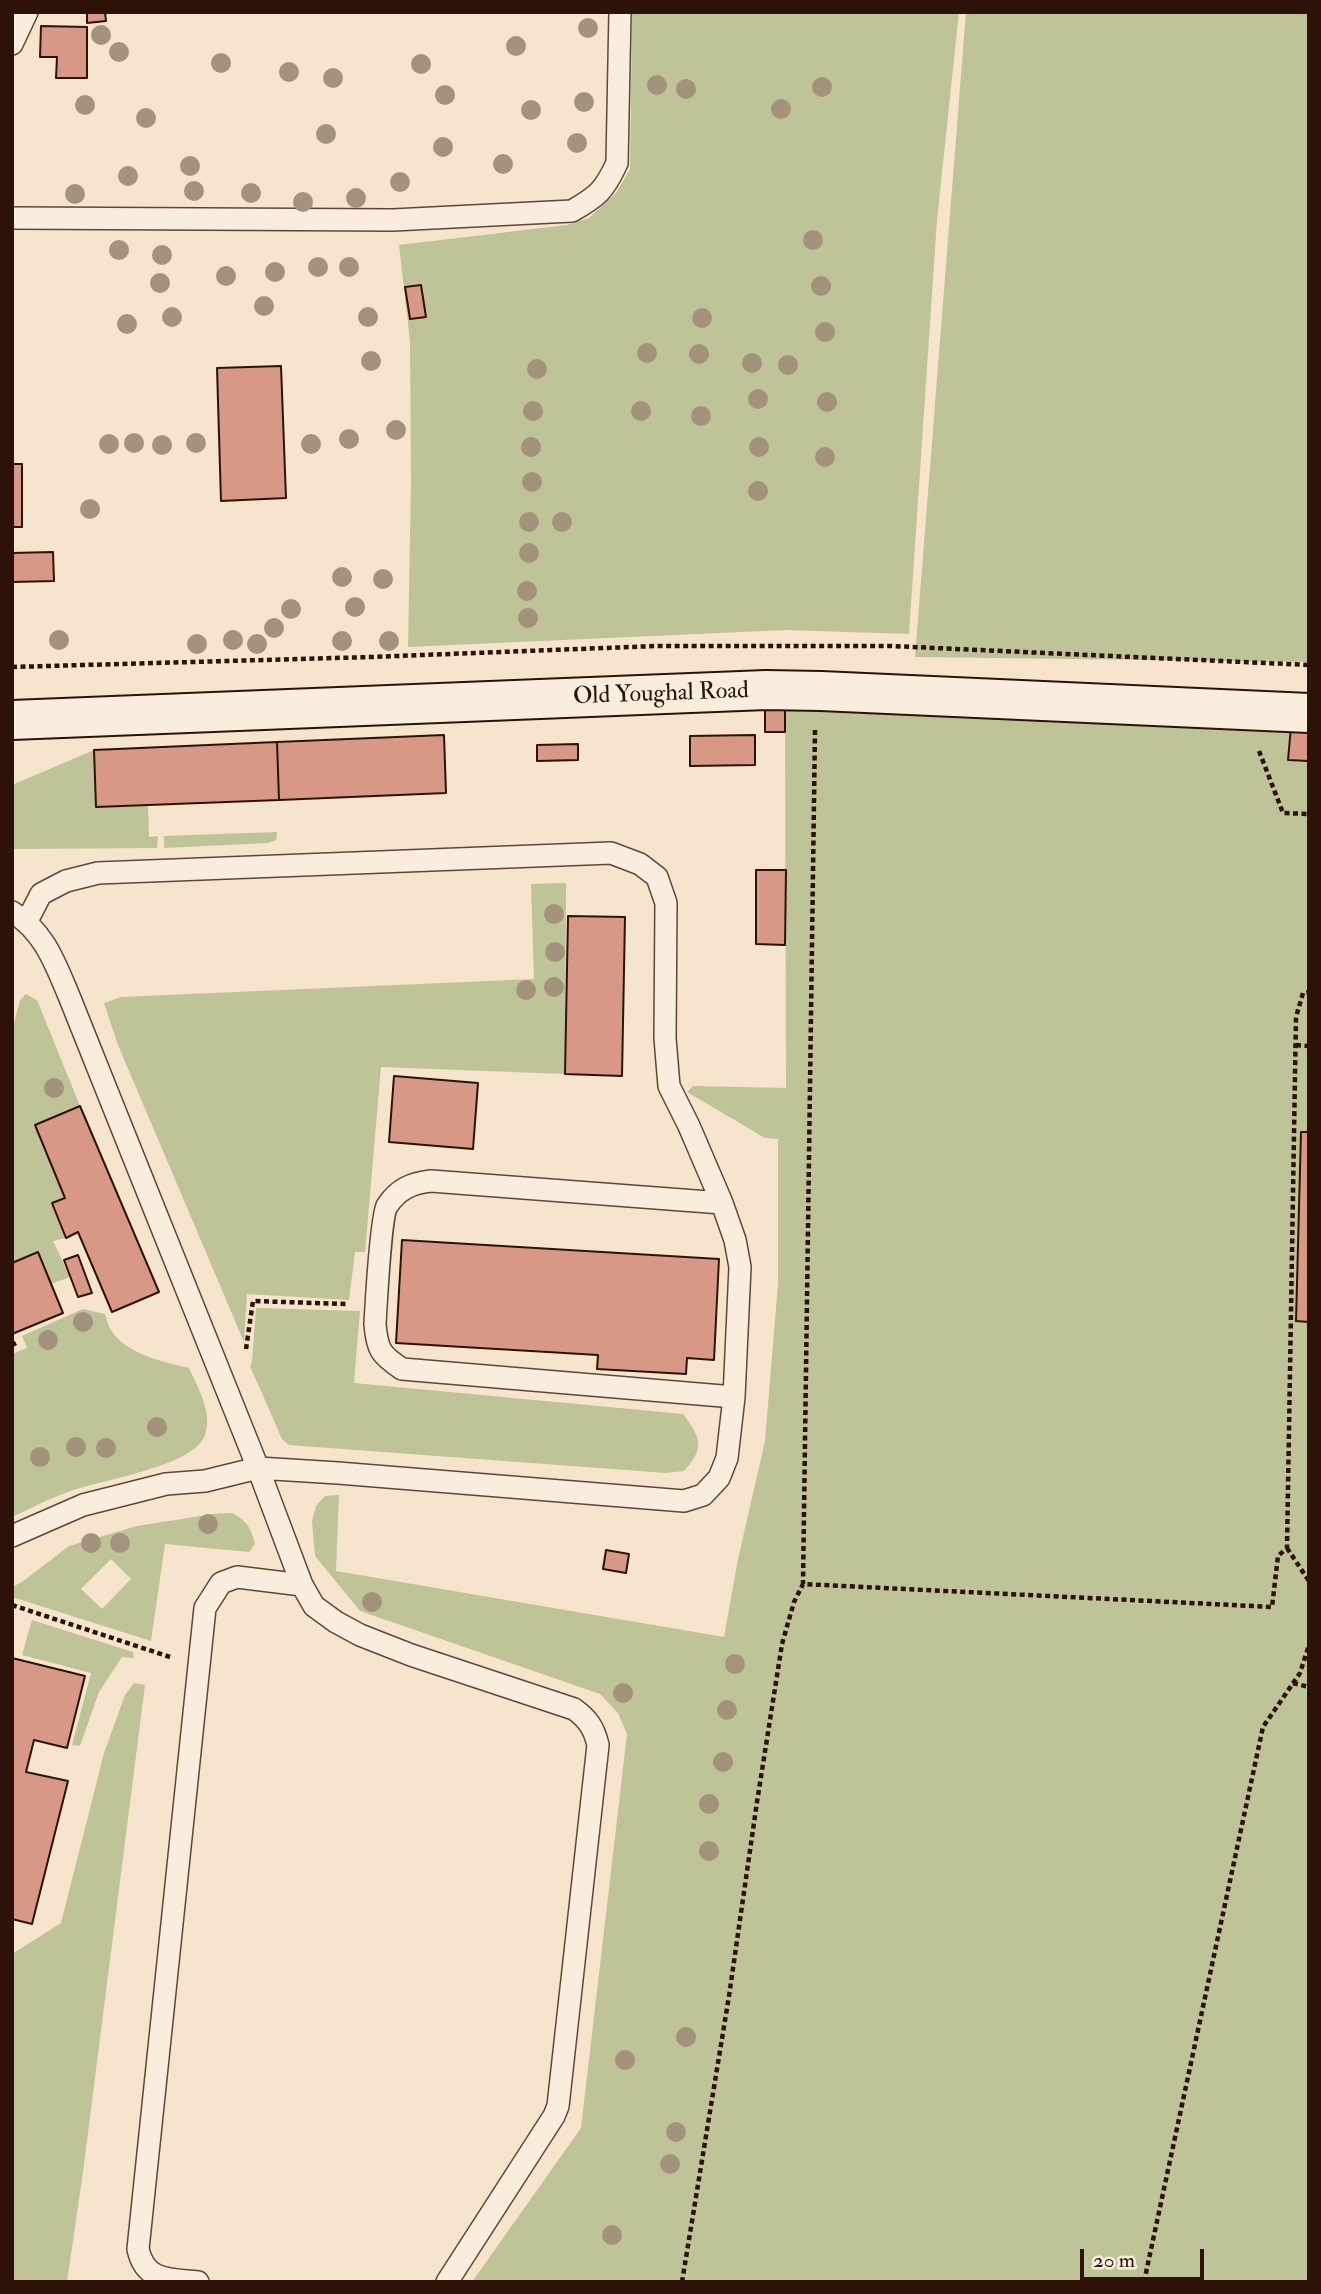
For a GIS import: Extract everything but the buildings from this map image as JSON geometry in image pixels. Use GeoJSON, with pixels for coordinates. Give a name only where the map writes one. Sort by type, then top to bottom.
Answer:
{"type":"FeatureCollection","features":[{"type":"Feature","properties":{"kind":"street","name":"Old Youghal Road"},"geometry":{"type":"LineString","coordinates":[[12,720],[765,691],[821,691],[1309,713]]}},
{"type":"Feature","properties":{"kind":"lane"},"geometry":{"type":"LineString","coordinates":[[12,44],[27,12]]}},
{"type":"Feature","properties":{"kind":"lane"},"geometry":{"type":"LineString","coordinates":[[12,218],[393,220],[572,211],[592,200],[607,186],[617,163],[620,12]]}},
{"type":"Feature","properties":{"kind":"lane"},"geometry":{"type":"LineString","coordinates":[[12,1536],[83,1505],[166,1484],[205,1481],[258,1468],[338,1472],[684,1501],[703,1495],[719,1478],[727,1458],[734,1397],[740,1267],[735,1240],[722,1203],[669,1086],[665,1038],[666,903],[657,877],[640,864],[611,853],[98,873],[66,881],[41,894],[19,917],[47,946],[69,996],[258,1468],[302,1585],[314,1606],[360,1635],[448,1668],[574,1709],[588,1720],[595,1733],[598,1745],[558,2106],[447,2282]]}},
{"type":"Feature","properties":{"kind":"lane"},"geometry":{"type":"LineString","coordinates":[[722,1203],[431,1181],[413,1182],[385,1208],[375,1324],[376,1340],[382,1356],[402,1369],[734,1397]]}},
{"type":"Feature","properties":{"kind":"lane"},"geometry":{"type":"LineString","coordinates":[[198,2282],[160,2278],[149,2271],[140,2260],[138,2249],[205,1608],[221,1583],[237,1577],[302,1585]]}},
{"type":"Feature","properties":{"kind":"path"},"geometry":{"type":"LineString","coordinates":[[682,2282],[729,1996],[782,1644],[794,1602],[803,1584],[815,729]]}},
{"type":"Feature","properties":{"kind":"path"},"geometry":{"type":"LineString","coordinates":[[1257,746],[1283,813],[1309,814]]}},
{"type":"Feature","properties":{"kind":"path"},"geometry":{"type":"LineString","coordinates":[[1309,992],[1303,993],[1296,1017],[1287,1548],[1309,1581]]}},
{"type":"Feature","properties":{"kind":"path"},"geometry":{"type":"LineString","coordinates":[[1296,1045],[1309,1046]]}},
{"type":"Feature","properties":{"kind":"path"},"geometry":{"type":"LineString","coordinates":[[215,1364],[245,1353],[253,1301],[354,1305]]}},
{"type":"Feature","properties":{"kind":"path"},"geometry":{"type":"LineString","coordinates":[[803,1584],[1272,1607],[1278,1556],[1287,1548]]}},
{"type":"Feature","properties":{"kind":"path"},"geometry":{"type":"LineString","coordinates":[[12,1605],[197,1666]]}},
{"type":"Feature","properties":{"kind":"path"},"geometry":{"type":"LineString","coordinates":[[1144,2282],[1263,1727],[1300,1673],[1309,1645]]}},
{"type":"Feature","properties":{"kind":"path"},"geometry":{"type":"LineString","coordinates":[[1293,1683],[1309,1687]]}},
{"type":"Feature","properties":{"kind":"green space"},"geometry":{"type":"Polygon","coordinates":[[[632,12],[959,12],[937,220],[909,634],[786,630],[408,647],[410,341],[399,245],[567,225],[589,218],[616,193],[630,169],[632,12]]]}},
{"type":"Feature","properties":{"kind":"green space"},"geometry":{"type":"Polygon","coordinates":[[[966,12],[1309,12],[1309,662],[915,657],[966,12]]]}},
{"type":"Feature","properties":{"kind":"green space"},"geometry":{"type":"Polygon","coordinates":[[[785,707],[1309,729],[1309,2282],[472,2282],[581,2128],[627,1734],[618,1713],[600,1694],[360,1611],[315,1556],[312,1521],[316,1506],[325,1496],[339,1495],[336,1571],[724,1637],[738,1559],[765,1441],[778,1284],[778,1139],[765,1138],[687,1092],[693,1086],[786,1088],[785,707]]]}},
{"type":"Feature","properties":{"kind":"green space"},"geometry":{"type":"Polygon","coordinates":[[[94,750],[96,807],[148,805],[149,837],[158,836],[157,848],[12,849],[12,785],[94,750]]]}},
{"type":"Feature","properties":{"kind":"green space"},"geometry":{"type":"Polygon","coordinates":[[[277,832],[276,840],[268,843],[164,848],[164,836],[277,832]]]}},
{"type":"Feature","properties":{"kind":"green space"},"geometry":{"type":"Polygon","coordinates":[[[566,883],[565,1074],[381,1067],[365,1252],[355,1252],[349,1300],[247,1294],[244,1342],[118,1045],[104,1003],[121,997],[534,979],[531,884],[566,883]]]}},
{"type":"Feature","properties":{"kind":"green space"},"geometry":{"type":"Polygon","coordinates":[[[26,994],[37,1000],[80,1106],[35,1125],[65,1198],[52,1204],[66,1238],[53,1241],[70,1277],[51,1284],[38,1252],[12,1263],[12,1031],[20,1000],[26,994]]]}},
{"type":"Feature","properties":{"kind":"green space"},"geometry":{"type":"Polygon","coordinates":[[[256,1308],[360,1311],[354,1383],[683,1414],[697,1437],[698,1449],[684,1471],[666,1473],[289,1445],[282,1439],[250,1366],[256,1308]]]}},
{"type":"Feature","properties":{"kind":"green space"},"geometry":{"type":"Polygon","coordinates":[[[83,1309],[105,1314],[110,1328],[118,1338],[135,1351],[189,1368],[206,1409],[205,1435],[197,1446],[165,1464],[82,1487],[14,1516],[12,1354],[27,1348],[22,1336],[83,1309]]]}},
{"type":"Feature","properties":{"kind":"green space"},"geometry":{"type":"Polygon","coordinates":[[[232,1513],[241,1519],[250,1529],[255,1544],[249,1552],[165,1544],[151,1641],[12,1597],[12,1587],[69,1546],[137,1526],[232,1513]],[[111,1559],[81,1589],[102,1609],[131,1579],[111,1559]]]}},
{"type":"Feature","properties":{"kind":"green space"},"geometry":{"type":"Polygon","coordinates":[[[32,1620],[133,1652],[134,1658],[122,1657],[99,1692],[80,1746],[72,1745],[91,1673],[22,1655],[32,1620]]]}},
{"type":"Feature","properties":{"kind":"green space"},"geometry":{"type":"Polygon","coordinates":[[[134,1683],[145,1685],[67,2282],[12,2282],[12,1954],[61,1923],[104,1753],[125,1695],[134,1683]]]}}]}
